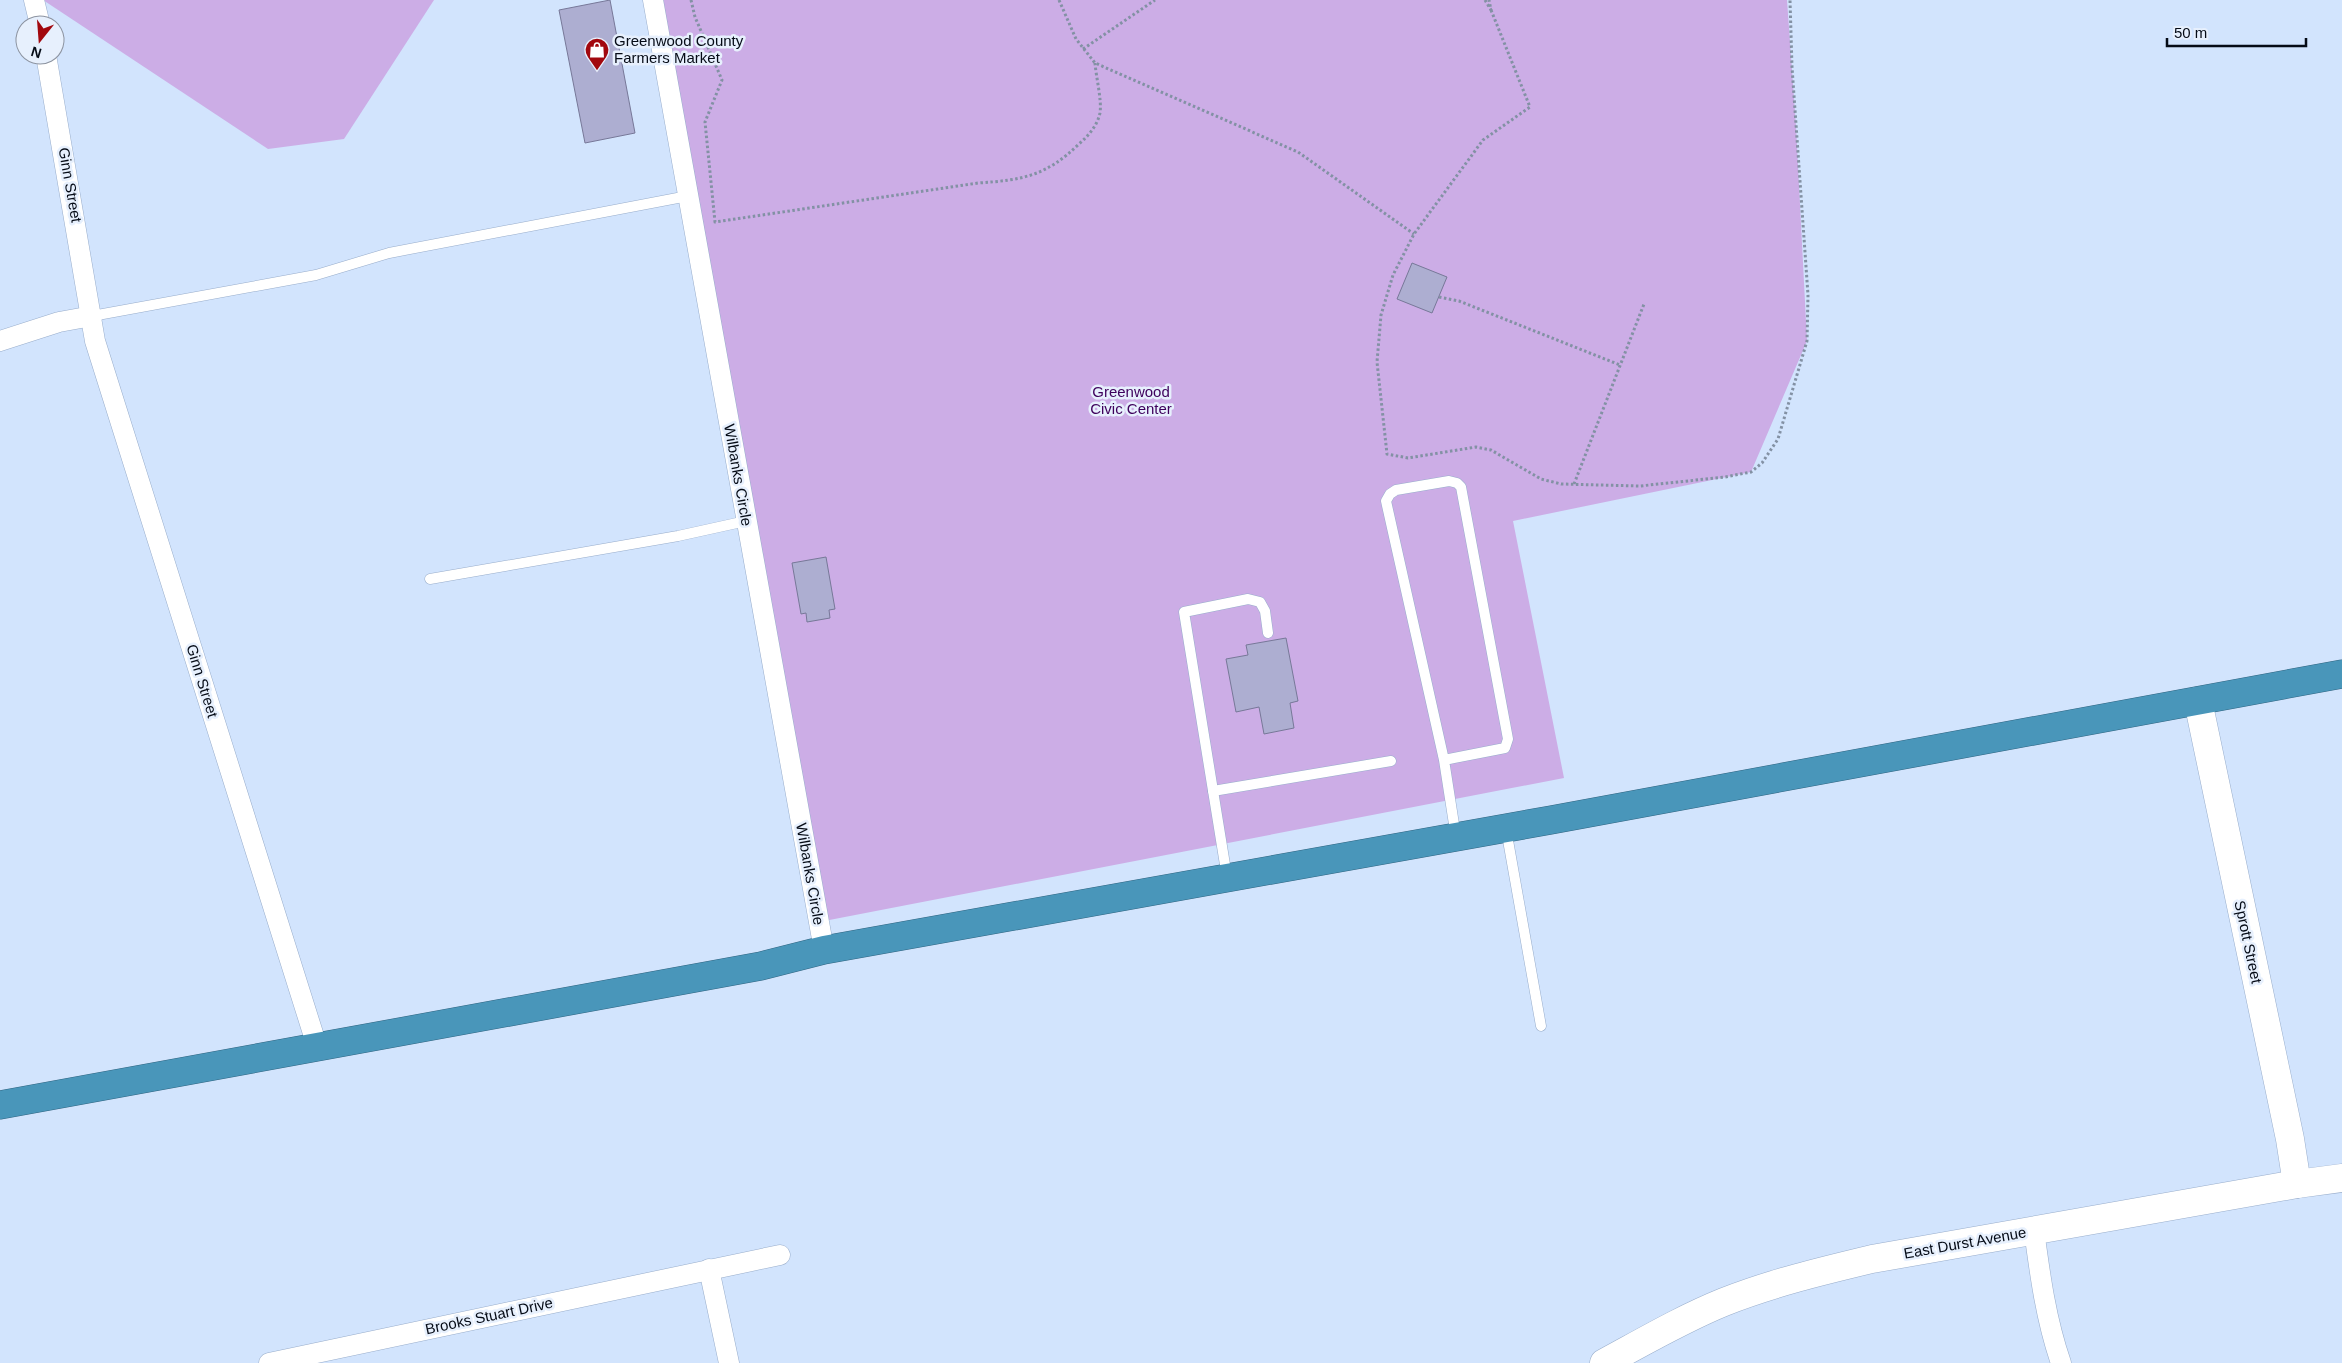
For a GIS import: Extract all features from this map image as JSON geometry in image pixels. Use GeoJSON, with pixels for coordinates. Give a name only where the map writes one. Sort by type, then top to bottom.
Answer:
{"type":"FeatureCollection","features":[{"type":"Feature","properties":{"kind":"highway"},"geometry":{"type":"LineString","coordinates":[[0,1105],[761,966],[824,950],[1506,828],[2342,674]]}},
{"type":"Feature","properties":{"kind":"street"},"geometry":{"type":"LineString","coordinates":[[34,0],[38,15]]}},
{"type":"Feature","properties":{"kind":"street","name":"Wilbanks Circle"},"geometry":{"type":"LineString","coordinates":[[653,0],[824,950]]}},
{"type":"Feature","properties":{"kind":"street","name":"Ginn Street"},"geometry":{"type":"LineString","coordinates":[[48,65],[95,341],[317,1046]]}},
{"type":"Feature","properties":{"kind":"street"},"geometry":{"type":"LineString","coordinates":[[0,341],[59,322],[92,316]]}},
{"type":"Feature","properties":{"kind":"street","name":"Sprott Street"},"geometry":{"type":"LineString","coordinates":[[2198,701],[2290,1139],[2297,1184]]}},
{"type":"Feature","properties":{"kind":"street","name":"East Durst Avenue"},"geometry":{"type":"LineString","coordinates":[[1604,1363],[1683,1320],[1771,1285],[1872,1259],[2297,1184],[2342,1178]]}},
{"type":"Feature","properties":{"kind":"street"},"geometry":{"type":"LineString","coordinates":[[2034,1230],[2054,1342],[2061,1363]]}},
{"type":"Feature","properties":{"kind":"street","name":"Brooks Stuart Drive"},"geometry":{"type":"LineString","coordinates":[[269,1363],[780,1255]]}},
{"type":"Feature","properties":{"kind":"street"},"geometry":{"type":"LineString","coordinates":[[710,1269],[729,1363]]}},
{"type":"Feature","properties":{"kind":"lane"},"geometry":{"type":"LineString","coordinates":[[92,316],[316,275],[389,253],[688,196]]}},
{"type":"Feature","properties":{"kind":"lane"},"geometry":{"type":"LineString","coordinates":[[1444,760],[1505,748],[1508,739],[1461,487],[1457,483],[1449,481],[1396,490],[1390,494],[1386,502],[1444,760],[1456,837]]}},
{"type":"Feature","properties":{"kind":"lane"},"geometry":{"type":"LineString","coordinates":[[430,579],[678,536],[746,521]]}},
{"type":"Feature","properties":{"kind":"lane"},"geometry":{"type":"LineString","coordinates":[[1227,878],[1184,612],[1248,598],[1260,602],[1265,611],[1268,633]]}},
{"type":"Feature","properties":{"kind":"lane"},"geometry":{"type":"LineString","coordinates":[[1213,791],[1391,761]]}},
{"type":"Feature","properties":{"kind":"lane"},"geometry":{"type":"LineString","coordinates":[[1506,828],[1541,1026]]}},
{"type":"Feature","properties":{"kind":"path"},"geometry":{"type":"LineString","coordinates":[[690,0],[695,17],[722,80],[705,122],[715,222],[978,184],[1012,181],[1044,172],[1070,153],[1092,132],[1100,112],[1095,63]]}},
{"type":"Feature","properties":{"kind":"path"},"geometry":{"type":"LineString","coordinates":[[1059,0],[1076,40],[1095,63],[1298,152],[1329,172],[1414,234]]}},
{"type":"Feature","properties":{"kind":"path"},"geometry":{"type":"LineString","coordinates":[[1084,49],[1155,0]]}},
{"type":"Feature","properties":{"kind":"path"},"geometry":{"type":"LineString","coordinates":[[1487,0],[1530,107],[1483,140],[1414,234],[1393,275],[1381,315],[1377,362],[1387,454],[1408,458],[1476,447],[1492,450],[1541,479],[1560,484],[1640,486],[1725,477],[1751,472],[1762,464],[1778,438],[1806,342],[1808,295],[1792,67],[1790,0]]}},
{"type":"Feature","properties":{"kind":"path"},"geometry":{"type":"LineString","coordinates":[[1438,297],[1459,300],[1620,365]]}},
{"type":"Feature","properties":{"kind":"path"},"geometry":{"type":"LineString","coordinates":[[1574,484],[1644,304]]}},
{"type":"Feature","properties":{"kind":"green space"},"geometry":{"type":"Polygon","coordinates":[[[43,0],[434,0],[344,139],[268,149],[43,0]]]}},
{"type":"Feature","properties":{"kind":"green space","name":"Greenwood Civic Center"},"geometry":{"type":"Polygon","coordinates":[[[663,0],[1787,0],[1796,126],[1807,341],[1751,472],[1513,521],[1564,778],[819,922],[663,0]]]}},
{"type":"Feature","properties":{"kind":"building","name":"Greenwood County Farmers Market"},"geometry":{"type":"Polygon","coordinates":[[[610,0],[635,133],[585,143],[559,10],[610,0]]]}},
{"type":"Feature","properties":{"kind":"building"},"geometry":{"type":"Polygon","coordinates":[[[1412,263],[1447,277],[1432,313],[1397,299],[1412,263]]]}},
{"type":"Feature","properties":{"kind":"building"},"geometry":{"type":"Polygon","coordinates":[[[826,557],[835,609],[829,610],[830,618],[807,622],[806,613],[801,614],[792,563],[826,557]]]}},
{"type":"Feature","properties":{"kind":"building"},"geometry":{"type":"Polygon","coordinates":[[[1286,638],[1298,701],[1290,703],[1294,728],[1264,734],[1259,707],[1236,712],[1226,659],[1248,655],[1246,645],[1286,638]]]}},
{"type":"Feature","properties":{"kind":"place","name":"Greenwood County Farmers Market"},"geometry":{"type":"Point","coordinates":[597,71]}}]}
